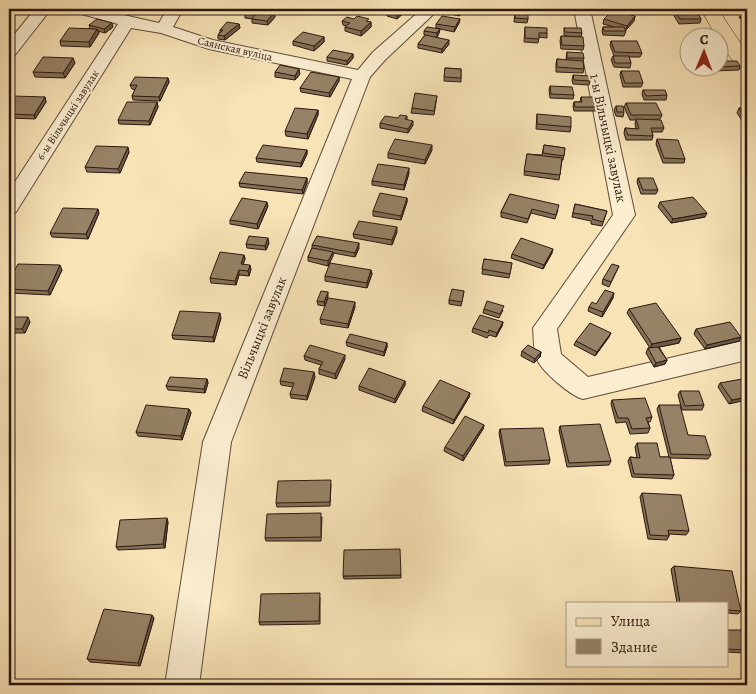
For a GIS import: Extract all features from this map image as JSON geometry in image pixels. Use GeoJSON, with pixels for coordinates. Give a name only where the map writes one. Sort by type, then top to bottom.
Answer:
{"type":"FeatureCollection","features":[{"type":"Feature","properties":{"kind":"main road"},"geometry":{"type":"LineString","coordinates":[[710,9],[730,43],[747,65]]}},
{"type":"Feature","properties":{"kind":"street"},"geometry":{"type":"LineString","coordinates":[[9,51],[43,9]]}},
{"type":"Feature","properties":{"kind":"street","name":"Саянская вуліца"},"geometry":{"type":"LineString","coordinates":[[80,9],[127,22],[164,29],[209,44],[362,76]]}},
{"type":"Feature","properties":{"kind":"street"},"geometry":{"type":"LineString","coordinates":[[164,29],[175,9]]}},
{"type":"Feature","properties":{"kind":"street","name":"Вільчыцкі завулак"},"geometry":{"type":"LineString","coordinates":[[182,685],[217,442],[362,76],[378,56],[431,9]]}},
{"type":"Feature","properties":{"kind":"street","name":"1-ы Вільчыцкі завулак"},"geometry":{"type":"LineString","coordinates":[[582,9],[624,215],[546,328],[549,358],[583,389],[747,350]]}},
{"type":"Feature","properties":{"kind":"street","name":"6-ы Вільчыцкі завулак"},"geometry":{"type":"LineString","coordinates":[[9,207],[127,22]]}},
{"type":"Feature","properties":{"kind":"path"},"geometry":{"type":"LineString","coordinates":[[734,9],[747,26]]}},
{"type":"Feature","properties":{"kind":"building"},"geometry":{"type":"Polygon","coordinates":[[[9,9],[15,9],[10,15],[9,15],[9,9]]]}},
{"type":"Feature","properties":{"kind":"building"},"geometry":{"type":"Polygon","coordinates":[[[253,9],[274,13],[267,21],[252,19],[255,15],[245,14],[253,9]]]}},
{"type":"Feature","properties":{"kind":"building"},"geometry":{"type":"Polygon","coordinates":[[[390,9],[404,9],[397,14],[387,12],[390,9]]]}},
{"type":"Feature","properties":{"kind":"building"},"geometry":{"type":"Polygon","coordinates":[[[447,9],[463,9],[460,12],[447,9]]]}},
{"type":"Feature","properties":{"kind":"building"},"geometry":{"type":"Polygon","coordinates":[[[515,9],[528,10],[528,19],[515,18],[515,9]]]}},
{"type":"Feature","properties":{"kind":"building"},"geometry":{"type":"Polygon","coordinates":[[[695,9],[701,19],[680,19],[674,10],[695,9]]]}},
{"type":"Feature","properties":{"kind":"building"},"geometry":{"type":"Polygon","coordinates":[[[613,10],[635,16],[627,26],[604,19],[613,10]]]}},
{"type":"Feature","properties":{"kind":"building"},"geometry":{"type":"Polygon","coordinates":[[[357,16],[369,19],[366,21],[371,22],[361,31],[345,27],[350,23],[342,21],[347,17],[354,19],[357,16]]]}},
{"type":"Feature","properties":{"kind":"building"},"geometry":{"type":"Polygon","coordinates":[[[442,16],[460,19],[455,27],[436,24],[442,16]]]}},
{"type":"Feature","properties":{"kind":"building"},"geometry":{"type":"Polygon","coordinates":[[[97,19],[112,23],[104,29],[89,25],[97,19]]]}},
{"type":"Feature","properties":{"kind":"building"},"geometry":{"type":"Polygon","coordinates":[[[227,22],[239,24],[224,36],[218,35],[223,30],[220,30],[227,22]]]}},
{"type":"Feature","properties":{"kind":"building"},"geometry":{"type":"Polygon","coordinates":[[[427,27],[440,29],[437,33],[424,31],[427,27]]]}},
{"type":"Feature","properties":{"kind":"building"},"geometry":{"type":"Polygon","coordinates":[[[525,27],[547,28],[547,33],[539,33],[539,39],[525,38],[525,27]]]}},
{"type":"Feature","properties":{"kind":"building"},"geometry":{"type":"Polygon","coordinates":[[[603,27],[624,27],[626,31],[604,31],[603,27]]]}},
{"type":"Feature","properties":{"kind":"building"},"geometry":{"type":"Polygon","coordinates":[[[69,28],[97,29],[89,42],[60,41],[69,28]]]}},
{"type":"Feature","properties":{"kind":"building"},"geometry":{"type":"Polygon","coordinates":[[[564,28],[581,28],[582,33],[565,32],[564,28]]]}},
{"type":"Feature","properties":{"kind":"building"},"geometry":{"type":"Polygon","coordinates":[[[303,32],[324,37],[314,46],[293,41],[303,32]]]}},
{"type":"Feature","properties":{"kind":"building"},"geometry":{"type":"Polygon","coordinates":[[[425,35],[449,40],[442,49],[418,44],[425,35]]]}},
{"type":"Feature","properties":{"kind":"building"},"geometry":{"type":"Polygon","coordinates":[[[561,36],[583,37],[584,46],[562,45],[561,36]]]}},
{"type":"Feature","properties":{"kind":"building"},"geometry":{"type":"Polygon","coordinates":[[[611,41],[637,41],[642,53],[615,52],[611,41]]]}},
{"type":"Feature","properties":{"kind":"building"},"geometry":{"type":"Polygon","coordinates":[[[333,50],[353,54],[347,61],[327,57],[333,50]]]}},
{"type":"Feature","properties":{"kind":"building"},"geometry":{"type":"Polygon","coordinates":[[[567,52],[583,53],[584,58],[567,58],[567,52]]]}},
{"type":"Feature","properties":{"kind":"building"},"geometry":{"type":"Polygon","coordinates":[[[613,56],[629,56],[631,63],[615,63],[613,56]]]}},
{"type":"Feature","properties":{"kind":"building"},"geometry":{"type":"Polygon","coordinates":[[[43,57],[73,58],[63,73],[33,72],[43,57]]]}},
{"type":"Feature","properties":{"kind":"building"},"geometry":{"type":"Polygon","coordinates":[[[557,59],[583,61],[584,69],[557,67],[557,59]]]}},
{"type":"Feature","properties":{"kind":"building"},"geometry":{"type":"Polygon","coordinates":[[[728,61],[737,61],[740,66],[728,67],[728,61]]]}},
{"type":"Feature","properties":{"kind":"building"},"geometry":{"type":"Polygon","coordinates":[[[280,65],[299,69],[295,76],[275,72],[280,65]]]}},
{"type":"Feature","properties":{"kind":"building"},"geometry":{"type":"Polygon","coordinates":[[[445,68],[461,69],[461,78],[444,77],[445,68]]]}},
{"type":"Feature","properties":{"kind":"building"},"geometry":{"type":"Polygon","coordinates":[[[621,71],[639,71],[643,83],[625,83],[621,71]]]}},
{"type":"Feature","properties":{"kind":"building"},"geometry":{"type":"Polygon","coordinates":[[[311,72],[339,77],[329,93],[300,88],[311,72]]]}},
{"type":"Feature","properties":{"kind":"building"},"geometry":{"type":"Polygon","coordinates":[[[573,75],[590,76],[590,81],[574,80],[573,75]]]}},
{"type":"Feature","properties":{"kind":"building"},"geometry":{"type":"Polygon","coordinates":[[[135,77],[168,78],[159,97],[132,96],[137,85],[130,85],[135,77]]]}},
{"type":"Feature","properties":{"kind":"building"},"geometry":{"type":"Polygon","coordinates":[[[550,86],[572,87],[574,95],[551,94],[550,86]]]}},
{"type":"Feature","properties":{"kind":"building"},"geometry":{"type":"Polygon","coordinates":[[[643,90],[665,90],[667,95],[646,96],[643,90]]]}},
{"type":"Feature","properties":{"kind":"building"},"geometry":{"type":"Polygon","coordinates":[[[415,93],[437,96],[434,111],[412,108],[415,93]]]}},
{"type":"Feature","properties":{"kind":"building"},"geometry":{"type":"Polygon","coordinates":[[[13,96],[45,97],[34,115],[9,114],[9,102],[13,96]]]}},
{"type":"Feature","properties":{"kind":"building"},"geometry":{"type":"Polygon","coordinates":[[[581,97],[596,97],[598,107],[575,107],[574,102],[582,102],[581,97]]]}},
{"type":"Feature","properties":{"kind":"building"},"geometry":{"type":"Polygon","coordinates":[[[127,102],[157,102],[149,121],[118,120],[127,102]]]}},
{"type":"Feature","properties":{"kind":"building"},"geometry":{"type":"Polygon","coordinates":[[[626,103],[656,103],[662,115],[631,115],[626,103]]]}},
{"type":"Feature","properties":{"kind":"building"},"geometry":{"type":"Polygon","coordinates":[[[616,106],[623,106],[624,112],[617,112],[616,106]]]}},
{"type":"Feature","properties":{"kind":"building"},"geometry":{"type":"Polygon","coordinates":[[[295,108],[318,110],[307,134],[285,131],[295,108]]]}},
{"type":"Feature","properties":{"kind":"building"},"geometry":{"type":"Polygon","coordinates":[[[739,108],[747,108],[747,121],[739,108]]]}},
{"type":"Feature","properties":{"kind":"building"},"geometry":{"type":"Polygon","coordinates":[[[537,114],[571,117],[571,127],[537,124],[537,114]]]}},
{"type":"Feature","properties":{"kind":"building"},"geometry":{"type":"Polygon","coordinates":[[[400,115],[407,116],[405,119],[413,121],[408,129],[380,123],[385,116],[398,118],[400,115]]]}},
{"type":"Feature","properties":{"kind":"building"},"geometry":{"type":"Polygon","coordinates":[[[636,119],[661,120],[664,128],[651,128],[653,136],[628,135],[625,128],[639,129],[636,119]]]}},
{"type":"Feature","properties":{"kind":"building"},"geometry":{"type":"Polygon","coordinates":[[[395,139],[432,145],[425,160],[388,153],[395,139]]]}},
{"type":"Feature","properties":{"kind":"building"},"geometry":{"type":"Polygon","coordinates":[[[657,139],[678,140],[685,159],[664,158],[657,139]]]}},
{"type":"Feature","properties":{"kind":"building"},"geometry":{"type":"Polygon","coordinates":[[[263,145],[307,150],[301,163],[256,158],[263,145]]]}},
{"type":"Feature","properties":{"kind":"building"},"geometry":{"type":"Polygon","coordinates":[[[544,145],[565,148],[564,156],[543,153],[544,145]]]}},
{"type":"Feature","properties":{"kind":"building"},"geometry":{"type":"Polygon","coordinates":[[[96,146],[128,147],[118,169],[85,167],[96,146]]]}},
{"type":"Feature","properties":{"kind":"building"},"geometry":{"type":"Polygon","coordinates":[[[527,154],[562,158],[560,175],[524,171],[527,154]]]}},
{"type":"Feature","properties":{"kind":"building"},"geometry":{"type":"Polygon","coordinates":[[[378,164],[409,168],[404,185],[372,181],[378,164]]]}},
{"type":"Feature","properties":{"kind":"building"},"geometry":{"type":"Polygon","coordinates":[[[245,172],[307,178],[302,190],[239,183],[245,172]]]}},
{"type":"Feature","properties":{"kind":"building"},"geometry":{"type":"Polygon","coordinates":[[[638,178],[653,178],[658,190],[643,190],[638,178]]]}},
{"type":"Feature","properties":{"kind":"building"},"geometry":{"type":"Polygon","coordinates":[[[380,193],[407,198],[401,216],[373,211],[380,193]]]}},
{"type":"Feature","properties":{"kind":"building"},"geometry":{"type":"Polygon","coordinates":[[[510,194],[559,205],[556,215],[532,209],[528,219],[501,212],[510,194]]]}},
{"type":"Feature","properties":{"kind":"building"},"geometry":{"type":"Polygon","coordinates":[[[693,197],[707,213],[673,219],[660,202],[693,197]]]}},
{"type":"Feature","properties":{"kind":"building"},"geometry":{"type":"Polygon","coordinates":[[[242,198],[267,202],[257,224],[230,220],[242,198]]]}},
{"type":"Feature","properties":{"kind":"building"},"geometry":{"type":"Polygon","coordinates":[[[575,204],[607,211],[603,222],[592,219],[593,216],[573,213],[575,204]]]}},
{"type":"Feature","properties":{"kind":"building"},"geometry":{"type":"Polygon","coordinates":[[[63,208],[98,209],[86,234],[50,233],[63,208]]]}},
{"type":"Feature","properties":{"kind":"building"},"geometry":{"type":"Polygon","coordinates":[[[359,221],[397,227],[392,240],[353,234],[359,221]]]}},
{"type":"Feature","properties":{"kind":"building"},"geometry":{"type":"Polygon","coordinates":[[[249,236],[268,238],[265,246],[246,244],[249,236]]]}},
{"type":"Feature","properties":{"kind":"building"},"geometry":{"type":"Polygon","coordinates":[[[317,236],[359,243],[355,253],[312,245],[317,236]]]}},
{"type":"Feature","properties":{"kind":"building"},"geometry":{"type":"Polygon","coordinates":[[[521,238],[553,249],[544,265],[512,254],[521,238]]]}},
{"type":"Feature","properties":{"kind":"building"},"geometry":{"type":"Polygon","coordinates":[[[312,248],[333,252],[328,261],[308,257],[312,248]]]}},
{"type":"Feature","properties":{"kind":"building"},"geometry":{"type":"Polygon","coordinates":[[[220,252],[244,255],[241,264],[250,265],[248,271],[239,270],[235,281],[210,278],[220,252]]]}},
{"type":"Feature","properties":{"kind":"building"},"geometry":{"type":"Polygon","coordinates":[[[484,259],[512,263],[510,274],[482,269],[484,259]]]}},
{"type":"Feature","properties":{"kind":"building"},"geometry":{"type":"Polygon","coordinates":[[[330,263],[371,270],[367,283],[325,276],[330,263]]]}},
{"type":"Feature","properties":{"kind":"building"},"geometry":{"type":"Polygon","coordinates":[[[18,264],[60,265],[48,291],[9,289],[9,281],[18,264]]]}},
{"type":"Feature","properties":{"kind":"building"},"geometry":{"type":"Polygon","coordinates":[[[612,264],[619,266],[611,282],[603,279],[612,264]]]}},
{"type":"Feature","properties":{"kind":"building"},"geometry":{"type":"Polygon","coordinates":[[[452,289],[464,291],[462,302],[449,300],[452,289]]]}},
{"type":"Feature","properties":{"kind":"building"},"geometry":{"type":"Polygon","coordinates":[[[605,290],[614,293],[603,312],[589,307],[592,302],[596,304],[605,290]]]}},
{"type":"Feature","properties":{"kind":"building"},"geometry":{"type":"Polygon","coordinates":[[[321,291],[328,292],[324,302],[317,301],[321,291]]]}},
{"type":"Feature","properties":{"kind":"building"},"geometry":{"type":"Polygon","coordinates":[[[328,298],[355,302],[348,324],[320,319],[328,298]]]}},
{"type":"Feature","properties":{"kind":"building"},"geometry":{"type":"Polygon","coordinates":[[[487,301],[504,306],[500,314],[484,309],[487,301]]]}},
{"type":"Feature","properties":{"kind":"building"},"geometry":{"type":"Polygon","coordinates":[[[656,303],[681,338],[652,344],[629,309],[656,303]]]}},
{"type":"Feature","properties":{"kind":"building"},"geometry":{"type":"Polygon","coordinates":[[[180,311],[220,313],[213,337],[172,335],[180,311]]]}},
{"type":"Feature","properties":{"kind":"building"},"geometry":{"type":"Polygon","coordinates":[[[480,315],[503,322],[497,333],[489,330],[488,333],[473,328],[480,315]]]}},
{"type":"Feature","properties":{"kind":"building"},"geometry":{"type":"Polygon","coordinates":[[[9,317],[28,317],[22,329],[9,329],[9,317]]]}},
{"type":"Feature","properties":{"kind":"building"},"geometry":{"type":"Polygon","coordinates":[[[730,322],[741,337],[707,345],[696,329],[730,322]]]}},
{"type":"Feature","properties":{"kind":"building"},"geometry":{"type":"Polygon","coordinates":[[[590,323],[611,333],[597,352],[576,341],[590,323]]]}},
{"type":"Feature","properties":{"kind":"building"},"geometry":{"type":"Polygon","coordinates":[[[350,334],[387,343],[384,352],[346,342],[350,334]]]}},
{"type":"Feature","properties":{"kind":"building"},"geometry":{"type":"Polygon","coordinates":[[[310,345],[345,355],[335,374],[319,369],[323,362],[304,356],[310,345]]]}},
{"type":"Feature","properties":{"kind":"building"},"geometry":{"type":"Polygon","coordinates":[[[528,345],[541,352],[535,359],[522,351],[528,345]]]}},
{"type":"Feature","properties":{"kind":"building"},"geometry":{"type":"Polygon","coordinates":[[[658,347],[667,360],[656,363],[648,348],[658,347]]]}},
{"type":"Feature","properties":{"kind":"building"},"geometry":{"type":"Polygon","coordinates":[[[284,368],[314,372],[307,396],[290,394],[294,383],[280,381],[284,368]]]}},
{"type":"Feature","properties":{"kind":"building"},"geometry":{"type":"Polygon","coordinates":[[[369,368],[405,381],[395,399],[359,386],[369,368]]]}},
{"type":"Feature","properties":{"kind":"building"},"geometry":{"type":"Polygon","coordinates":[[[170,377],[207,379],[204,389],[166,386],[170,377]]]}},
{"type":"Feature","properties":{"kind":"building"},"geometry":{"type":"Polygon","coordinates":[[[742,379],[747,387],[747,397],[732,400],[720,383],[742,379]]]}},
{"type":"Feature","properties":{"kind":"building"},"geometry":{"type":"Polygon","coordinates":[[[440,380],[470,393],[454,420],[423,406],[440,380]]]}},
{"type":"Feature","properties":{"kind":"building"},"geometry":{"type":"Polygon","coordinates":[[[680,391],[699,391],[704,405],[685,406],[680,391]]]}},
{"type":"Feature","properties":{"kind":"building"},"geometry":{"type":"Polygon","coordinates":[[[645,398],[652,417],[646,418],[650,428],[632,429],[628,418],[618,418],[612,400],[645,398]]]}},
{"type":"Feature","properties":{"kind":"building"},"geometry":{"type":"Polygon","coordinates":[[[146,405],[189,409],[181,436],[136,432],[146,405]]]}},
{"type":"Feature","properties":{"kind":"building"},"geometry":{"type":"Polygon","coordinates":[[[659,405],[680,405],[688,435],[705,436],[711,455],[671,454],[659,405]]]}},
{"type":"Feature","properties":{"kind":"building"},"geometry":{"type":"Polygon","coordinates":[[[465,416],[484,425],[463,456],[445,447],[465,416]]]}},
{"type":"Feature","properties":{"kind":"building"},"geometry":{"type":"Polygon","coordinates":[[[600,424],[611,461],[569,463],[560,426],[600,424]]]}},
{"type":"Feature","properties":{"kind":"building"},"geometry":{"type":"Polygon","coordinates":[[[543,428],[550,460],[506,462],[500,429],[543,428]]]}},
{"type":"Feature","properties":{"kind":"building"},"geometry":{"type":"Polygon","coordinates":[[[637,443],[657,443],[660,457],[670,457],[674,475],[634,474],[630,457],[640,458],[637,443]]]}},
{"type":"Feature","properties":{"kind":"building"},"geometry":{"type":"Polygon","coordinates":[[[331,480],[330,502],[276,503],[278,481],[331,480]]]}},
{"type":"Feature","properties":{"kind":"building"},"geometry":{"type":"Polygon","coordinates":[[[642,493],[681,495],[689,531],[668,530],[669,536],[650,535],[642,493]]]}},
{"type":"Feature","properties":{"kind":"building"},"geometry":{"type":"Polygon","coordinates":[[[321,513],[321,537],[265,538],[267,514],[321,513]]]}},
{"type":"Feature","properties":{"kind":"building"},"geometry":{"type":"Polygon","coordinates":[[[167,518],[163,544],[116,547],[120,520],[167,518]]]}},
{"type":"Feature","properties":{"kind":"building"},"geometry":{"type":"Polygon","coordinates":[[[400,549],[401,575],[343,576],[344,550],[400,549]]]}},
{"type":"Feature","properties":{"kind":"building"},"geometry":{"type":"Polygon","coordinates":[[[674,566],[732,571],[741,611],[728,610],[728,602],[680,602],[674,566]]]}},
{"type":"Feature","properties":{"kind":"building"},"geometry":{"type":"Polygon","coordinates":[[[320,593],[319,621],[259,622],[261,594],[320,593]]]}},
{"type":"Feature","properties":{"kind":"building"},"geometry":{"type":"Polygon","coordinates":[[[104,609],[152,615],[138,663],[87,659],[104,609]]]}},
{"type":"Feature","properties":{"kind":"building"},"geometry":{"type":"Polygon","coordinates":[[[728,630],[742,630],[747,650],[728,649],[728,630]]]}}]}
